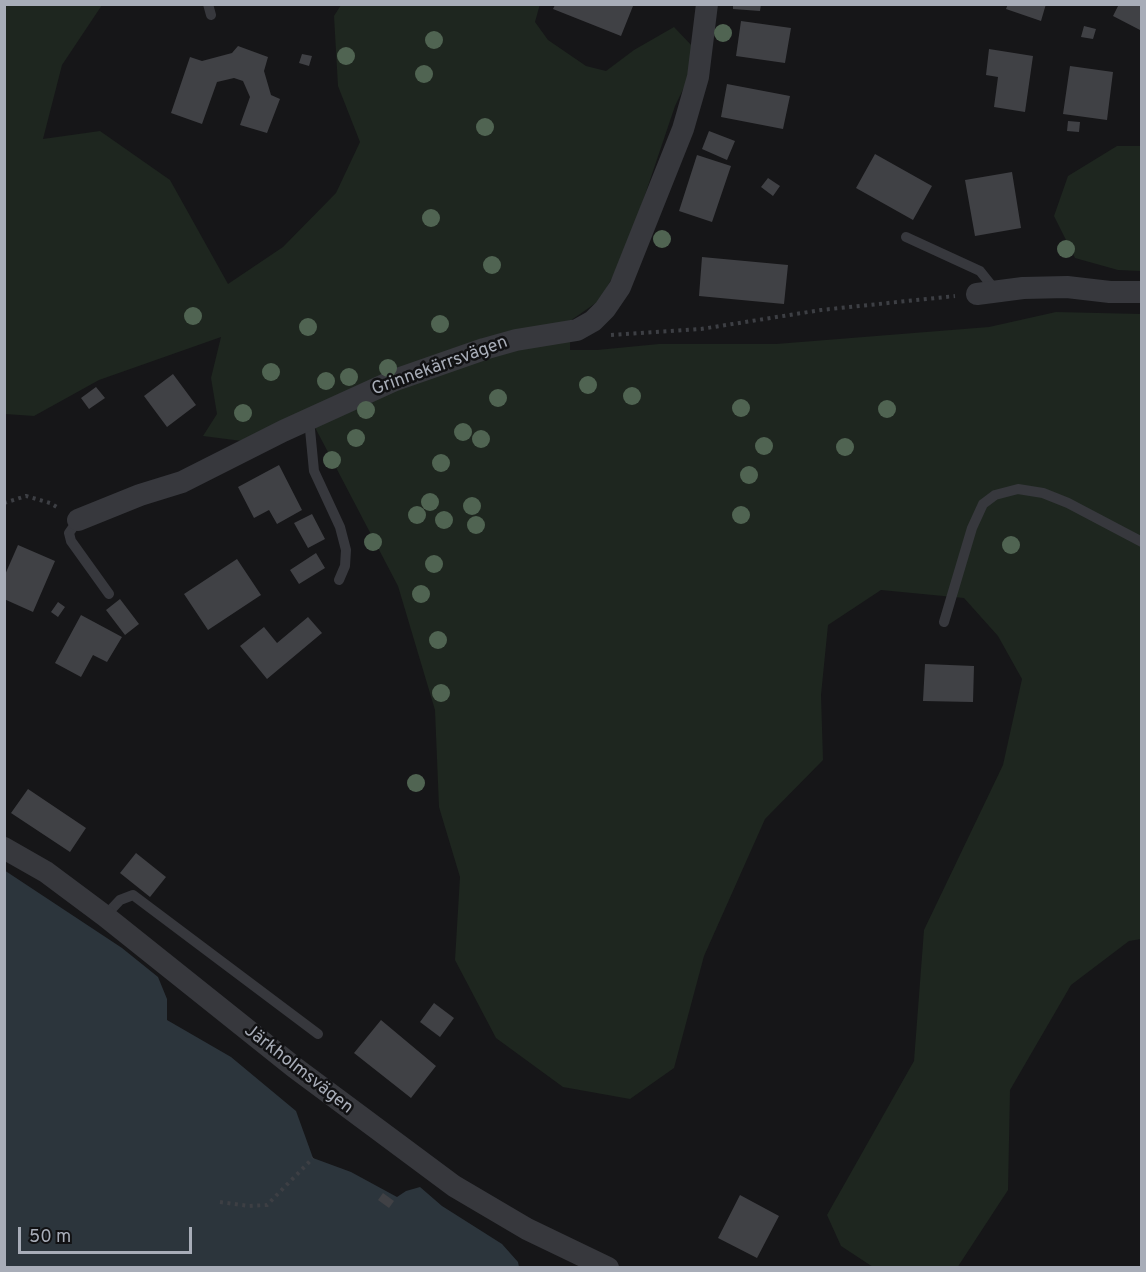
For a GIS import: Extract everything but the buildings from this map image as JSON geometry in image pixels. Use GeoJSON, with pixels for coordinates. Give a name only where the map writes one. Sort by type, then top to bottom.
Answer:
{"type":"FeatureCollection","features":[{"type":"Feature","properties":{"kind":"street","name":"Grinnekärrsvägen"},"geometry":{"type":"LineString","coordinates":[[78,520],[140,495],[182,482],[395,380],[464,355],[516,340],[577,330],[593,321],[605,309],[620,287],[684,129],[698,77],[707,4]]}},
{"type":"Feature","properties":{"kind":"street"},"geometry":{"type":"LineString","coordinates":[[987,293],[1067,287],[1110,292],[1142,292]]}},
{"type":"Feature","properties":{"kind":"street","name":"Järkholmsvägen"},"geometry":{"type":"LineString","coordinates":[[4,848],[46,872],[105,916],[302,1073],[454,1186],[526,1229],[608,1268]]}},
{"type":"Feature","properties":{"kind":"lane"},"geometry":{"type":"LineString","coordinates":[[906,237],[980,270],[987,293]]}},
{"type":"Feature","properties":{"kind":"lane"},"geometry":{"type":"LineString","coordinates":[[309,420],[314,471],[340,528],[346,550],[345,566],[339,580]]}},
{"type":"Feature","properties":{"kind":"lane"},"geometry":{"type":"LineString","coordinates":[[944,622],[972,528],[983,504],[995,495],[1018,489],[1043,493],[1068,502],[1142,542]]}},
{"type":"Feature","properties":{"kind":"lane"},"geometry":{"type":"LineString","coordinates":[[78,520],[69,533],[71,541],[109,594]]}},
{"type":"Feature","properties":{"kind":"lane"},"geometry":{"type":"LineString","coordinates":[[105,916],[120,900],[133,895],[318,1034]]}},
{"type":"Feature","properties":{"kind":"path"},"geometry":{"type":"LineString","coordinates":[[577,330],[613,335],[700,329],[821,310],[987,293]]}},
{"type":"Feature","properties":{"kind":"path"},"geometry":{"type":"LineString","coordinates":[[4,503],[26,496],[50,503],[78,520]]}},
{"type":"Feature","properties":{"kind":"path"},"geometry":{"type":"LineString","coordinates":[[220,1202],[249,1206],[267,1205],[313,1158]]}},
{"type":"Feature","properties":{"kind":"shaded area"},"geometry":{"type":"Polygon","coordinates":[[[540,4],[535,22],[548,40],[586,66],[606,71],[634,50],[674,27],[693,47],[688,79],[675,106],[625,254],[600,300],[570,321],[570,350],[597,350],[659,344],[776,344],[989,327],[1056,312],[1141,314],[1141,939],[1129,941],[1071,985],[1010,1090],[1008,1190],[957,1268],[873,1267],[841,1246],[827,1215],[914,1061],[924,930],[1003,765],[1022,679],[998,636],[964,598],[881,590],[828,625],[821,695],[823,760],[765,819],[704,956],[674,1068],[630,1099],[563,1087],[496,1038],[455,960],[460,877],[439,807],[435,710],[398,586],[308,414],[242,441],[203,436],[217,414],[211,378],[221,337],[99,380],[34,416],[5,414],[4,5],[102,5],[62,65],[43,139],[100,131],[170,180],[228,284],[283,247],[336,193],[360,142],[338,86],[334,16],[341,5],[540,4]]]}},
{"type":"Feature","properties":{"kind":"shaded area"},"geometry":{"type":"Polygon","coordinates":[[[1117,146],[1141,146],[1141,271],[1118,270],[1075,258],[1054,216],[1068,176],[1117,146]]]}},
{"type":"Feature","properties":{"kind":"shaded area"},"geometry":{"type":"Polygon","coordinates":[[[4,870],[122,948],[158,977],[167,999],[167,1020],[231,1057],[296,1111],[313,1158],[351,1172],[397,1197],[406,1191],[420,1187],[442,1206],[502,1244],[518,1262],[519,1267],[5,1267],[4,870]]]}}]}
